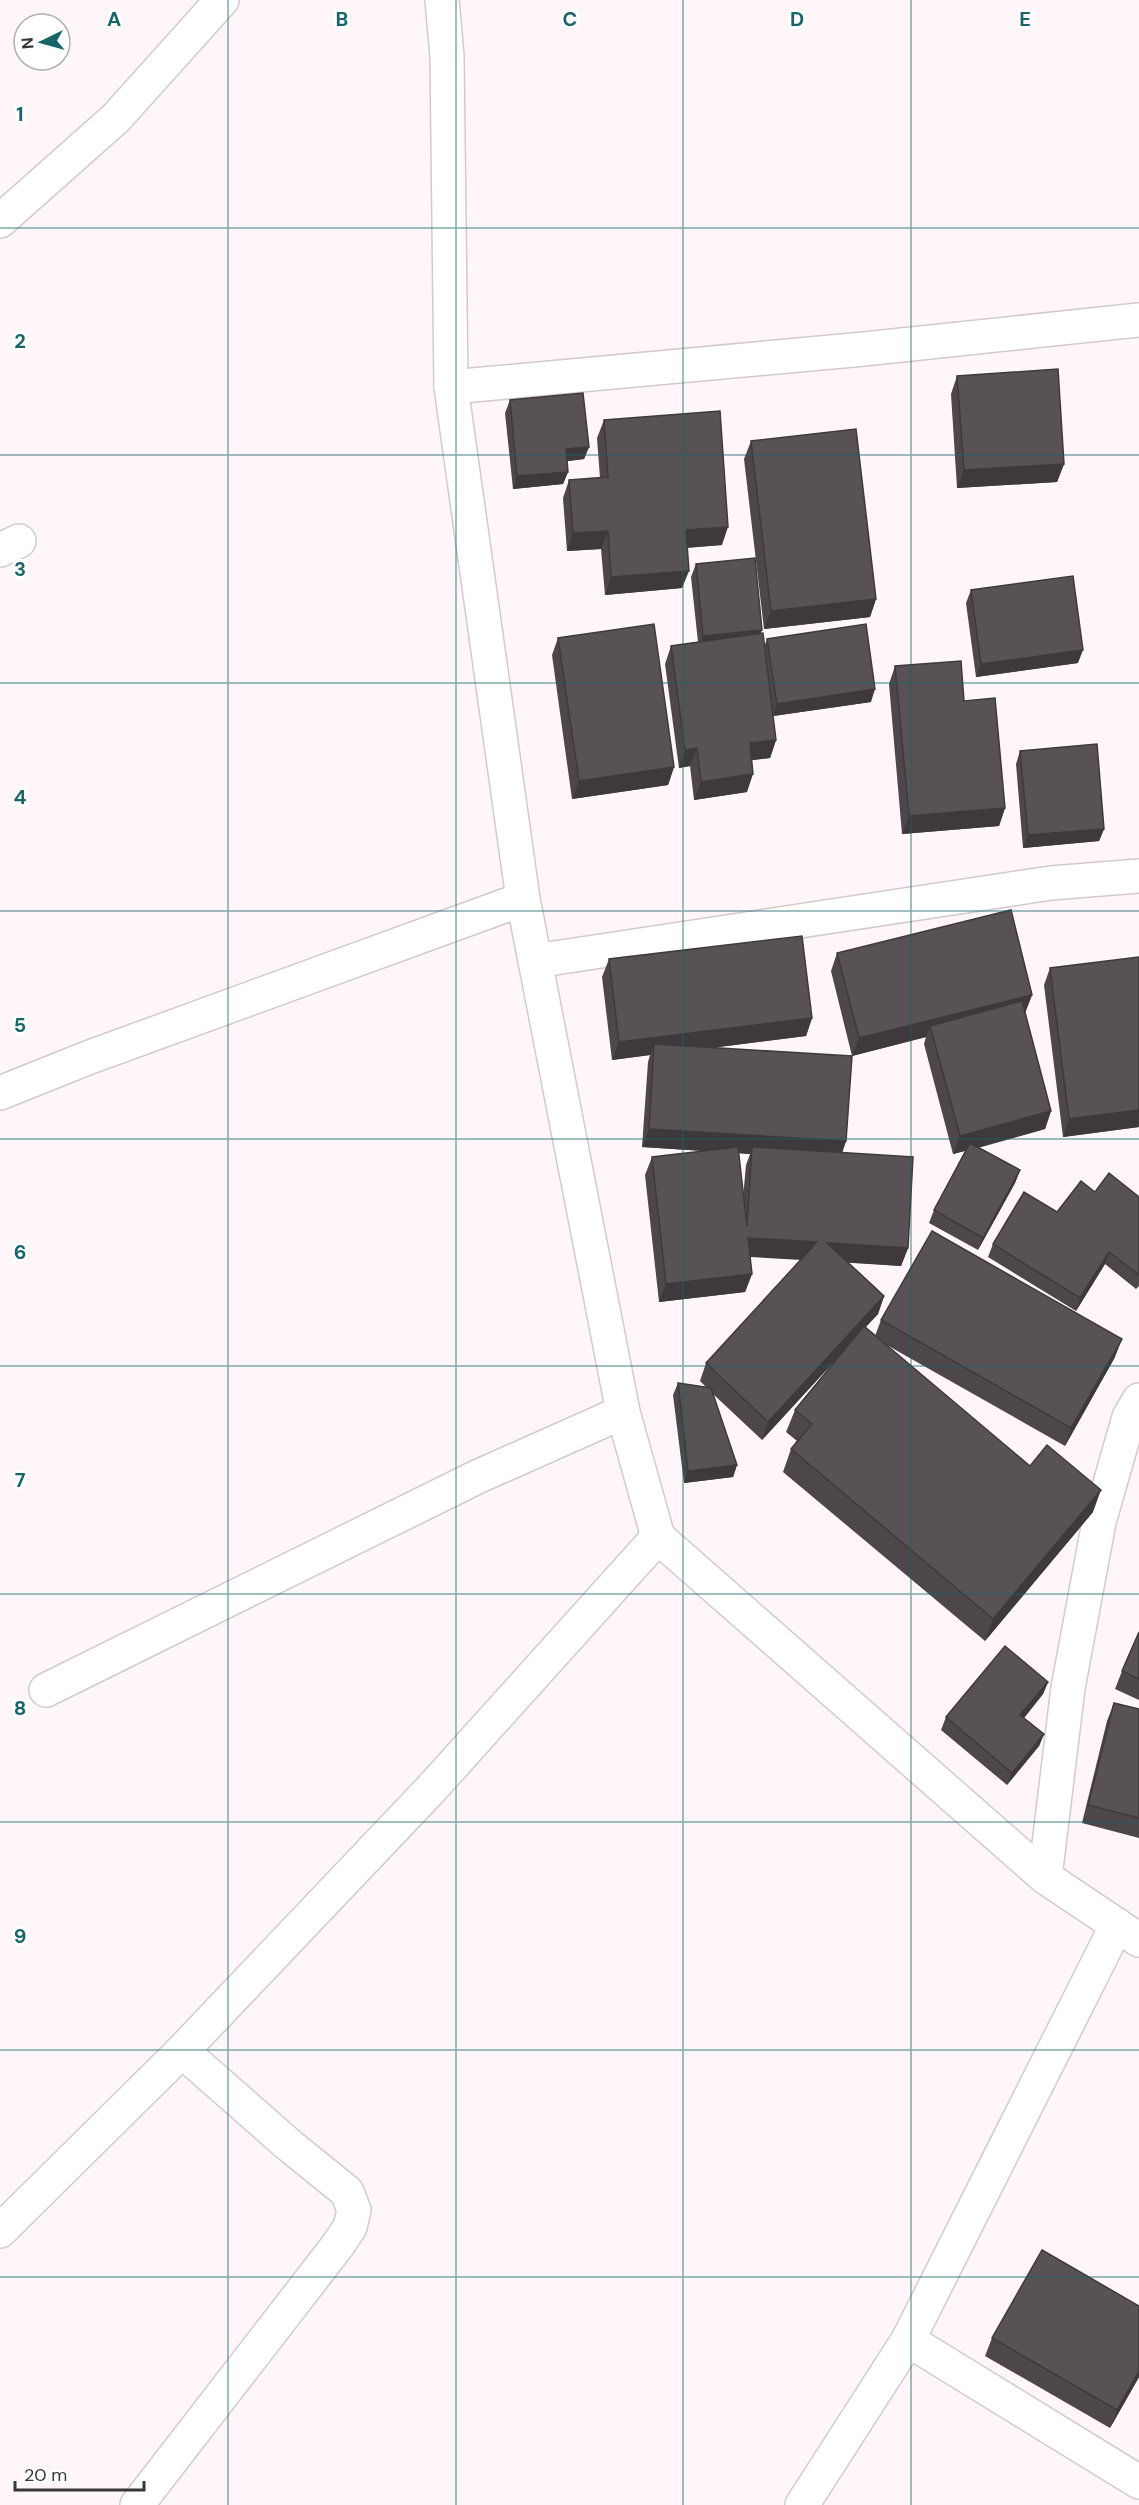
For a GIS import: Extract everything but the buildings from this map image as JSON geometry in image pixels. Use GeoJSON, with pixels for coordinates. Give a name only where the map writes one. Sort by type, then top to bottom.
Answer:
{"type":"FeatureCollection","features":[{"type":"Feature","properties":{"kind":"street"},"geometry":{"type":"LineString","coordinates":[[0,221],[116,118],[222,0]]}},
{"type":"Feature","properties":{"kind":"street"},"geometry":{"type":"LineString","coordinates":[[442,0],[447,56],[451,387],[523,899],[623,1412],[657,1537],[1045,1877],[1128,1933],[908,2340],[802,2505]]}},
{"type":"Feature","properties":{"kind":"street"},"geometry":{"type":"LineString","coordinates":[[451,387],[864,349],[1139,320]]}},
{"type":"Feature","properties":{"kind":"street"},"geometry":{"type":"LineString","coordinates":[[535,962],[1051,883],[1139,876]]}},
{"type":"Feature","properties":{"kind":"street"},"geometry":{"type":"LineString","coordinates":[[0,1093],[90,1057],[523,899]]}},
{"type":"Feature","properties":{"kind":"street"},"geometry":{"type":"LineString","coordinates":[[1045,1877],[1068,1688],[1099,1522],[1129,1418],[1139,1400]]}},
{"type":"Feature","properties":{"kind":"street"},"geometry":{"type":"LineString","coordinates":[[46,1690],[477,1478],[623,1412]]}},
{"type":"Feature","properties":{"kind":"street"},"geometry":{"type":"LineString","coordinates":[[0,2231],[182,2051],[432,1788],[657,1537]]}},
{"type":"Feature","properties":{"kind":"street"},"geometry":{"type":"LineString","coordinates":[[137,2505],[338,2245],[350,2227],[354,2210],[347,2192],[289,2145],[182,2051]]}},
{"type":"Feature","properties":{"kind":"street"},"geometry":{"type":"LineString","coordinates":[[908,2340],[1139,2482]]}}]}
